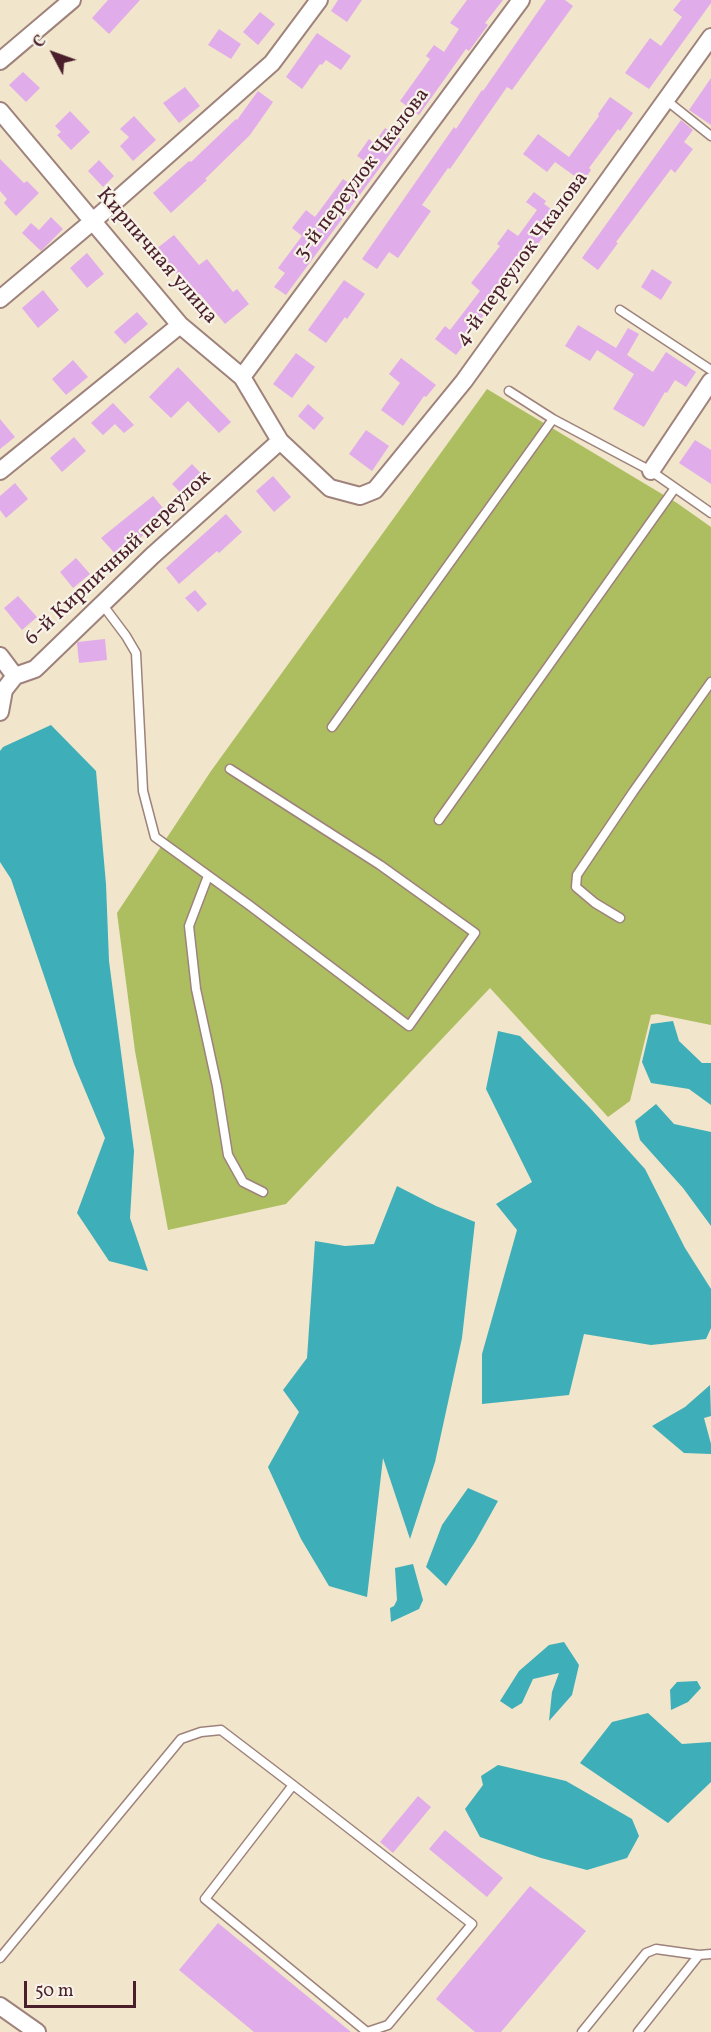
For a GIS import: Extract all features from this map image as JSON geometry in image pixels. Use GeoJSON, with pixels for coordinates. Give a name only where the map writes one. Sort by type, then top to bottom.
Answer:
{"type":"FeatureCollection","features":[{"type":"Feature","properties":{"kind":"street"},"geometry":{"type":"LineString","coordinates":[[0,61],[72,0]]}},
{"type":"Feature","properties":{"kind":"street"},"geometry":{"type":"LineString","coordinates":[[0,299],[93,221],[272,63],[319,0]]}},
{"type":"Feature","properties":{"kind":"street","name":"3-й переулок Чкалова"},"geometry":{"type":"LineString","coordinates":[[242,377],[521,0]]}},
{"type":"Feature","properties":{"kind":"street","name":"4-й переулок Чкалова"},"geometry":{"type":"LineString","coordinates":[[360,496],[375,490],[464,381],[711,37]]}},
{"type":"Feature","properties":{"kind":"street","name":"Кирпичная улица"},"geometry":{"type":"LineString","coordinates":[[0,111],[180,325],[242,377],[280,441],[330,488],[360,496]]}},
{"type":"Feature","properties":{"kind":"street"},"geometry":{"type":"LineString","coordinates":[[0,471],[180,325]]}},
{"type":"Feature","properties":{"kind":"street"},"geometry":{"type":"LineString","coordinates":[[651,471],[711,381]]}},
{"type":"Feature","properties":{"kind":"street","name":"6-й Кирпичный переулок"},"geometry":{"type":"LineString","coordinates":[[15,676],[35,669],[152,556],[280,441]]}},
{"type":"Feature","properties":{"kind":"street"},"geometry":{"type":"LineString","coordinates":[[0,656],[15,676],[4,690],[0,712]]}},
{"type":"Feature","properties":{"kind":"street"},"geometry":{"type":"LineString","coordinates":[[0,2006],[37,2032]]}},
{"type":"Feature","properties":{"kind":"lane"},"geometry":{"type":"LineString","coordinates":[[666,100],[711,136]]}},
{"type":"Feature","properties":{"kind":"lane"},"geometry":{"type":"LineString","coordinates":[[620,310],[711,370]]}},
{"type":"Feature","properties":{"kind":"lane"},"geometry":{"type":"LineString","coordinates":[[509,391],[553,418],[651,471],[711,513]]}},
{"type":"Feature","properties":{"kind":"lane"},"geometry":{"type":"LineString","coordinates":[[332,727],[553,418]]}},
{"type":"Feature","properties":{"kind":"lane"},"geometry":{"type":"LineString","coordinates":[[439,820],[675,488]]}},
{"type":"Feature","properties":{"kind":"lane"},"geometry":{"type":"LineString","coordinates":[[102,604],[136,653],[143,791],[155,837],[410,1026],[475,933],[380,865],[230,769]]}},
{"type":"Feature","properties":{"kind":"lane"},"geometry":{"type":"LineString","coordinates":[[620,918],[576,888],[577,875],[711,682]]}},
{"type":"Feature","properties":{"kind":"lane"},"geometry":{"type":"LineString","coordinates":[[208,876],[189,926],[196,989],[217,1086],[228,1155],[243,1182],[264,1192]]}},
{"type":"Feature","properties":{"kind":"lane"},"geometry":{"type":"LineString","coordinates":[[0,1958],[181,1739],[201,1732],[221,1730],[293,1785],[472,1924],[388,2025],[367,2032],[205,1899],[293,1785]]}},
{"type":"Feature","properties":{"kind":"lane"},"geometry":{"type":"LineString","coordinates":[[582,2032],[646,1953],[656,1949],[699,1955],[711,1954]]}},
{"type":"Feature","properties":{"kind":"lane"},"geometry":{"type":"LineString","coordinates":[[638,2032],[699,1955]]}},
{"type":"Feature","properties":{"kind":"green space"},"geometry":{"type":"Polygon","coordinates":[[[487,389],[677,503],[711,527],[711,1025],[657,1014],[651,1015],[630,1101],[608,1117],[490,988],[286,1204],[168,1230],[135,1051],[117,913],[211,771],[487,389]]]}},
{"type":"Feature","properties":{"kind":"water"},"geometry":{"type":"Polygon","coordinates":[[[51,725],[96,771],[106,884],[109,961],[134,1151],[130,1218],[148,1271],[109,1261],[77,1213],[105,1138],[74,1064],[11,879],[0,862],[0,751],[3,747],[51,725]]]}},
{"type":"Feature","properties":{"kind":"water"},"geometry":{"type":"Polygon","coordinates":[[[673,1021],[679,1041],[702,1063],[711,1063],[711,1105],[689,1089],[651,1083],[642,1062],[651,1024],[673,1021]]]}},
{"type":"Feature","properties":{"kind":"water"},"geometry":{"type":"Polygon","coordinates":[[[498,1031],[520,1036],[645,1169],[685,1248],[711,1289],[711,1328],[706,1339],[651,1345],[584,1334],[569,1395],[482,1404],[482,1354],[517,1230],[496,1204],[532,1182],[486,1089],[498,1031]]]}},
{"type":"Feature","properties":{"kind":"water"},"geometry":{"type":"Polygon","coordinates":[[[656,1104],[674,1124],[711,1132],[711,1226],[683,1188],[640,1140],[635,1121],[656,1104]]]}},
{"type":"Feature","properties":{"kind":"water"},"geometry":{"type":"Polygon","coordinates":[[[397,1186],[436,1206],[475,1222],[462,1338],[435,1462],[410,1539],[383,1458],[367,1597],[329,1586],[301,1539],[268,1467],[299,1412],[283,1390],[307,1358],[315,1241],[345,1246],[374,1244],[397,1186]]]}},
{"type":"Feature","properties":{"kind":"water"},"geometry":{"type":"Polygon","coordinates":[[[710,1385],[711,1416],[704,1418],[711,1444],[711,1454],[684,1453],[652,1426],[685,1407],[710,1385]]]}},
{"type":"Feature","properties":{"kind":"water"},"geometry":{"type":"Polygon","coordinates":[[[468,1488],[498,1501],[446,1586],[426,1567],[442,1525],[468,1488]]]}},
{"type":"Feature","properties":{"kind":"water"},"geometry":{"type":"Polygon","coordinates":[[[413,1564],[423,1600],[419,1609],[391,1622],[390,1608],[397,1600],[395,1568],[413,1564]]]}},
{"type":"Feature","properties":{"kind":"water"},"geometry":{"type":"Polygon","coordinates":[[[564,1642],[579,1665],[572,1695],[549,1721],[552,1692],[559,1673],[533,1679],[522,1703],[512,1709],[500,1701],[519,1671],[549,1645],[564,1642]]]}},
{"type":"Feature","properties":{"kind":"water"},"geometry":{"type":"Polygon","coordinates":[[[697,1681],[701,1688],[688,1702],[671,1710],[670,1690],[677,1682],[697,1681]]]}},
{"type":"Feature","properties":{"kind":"water"},"geometry":{"type":"Polygon","coordinates":[[[648,1713],[682,1744],[711,1742],[711,1782],[668,1823],[580,1763],[612,1722],[648,1713]]]}},
{"type":"Feature","properties":{"kind":"water"},"geometry":{"type":"Polygon","coordinates":[[[498,1765],[566,1781],[632,1819],[639,1836],[627,1858],[587,1870],[541,1858],[480,1837],[465,1809],[483,1785],[481,1776],[498,1765]]]}},
{"type":"Feature","properties":{"kind":"building"},"geometry":{"type":"Polygon","coordinates":[[[108,0],[140,0],[109,34],[92,18],[108,0]]]}},
{"type":"Feature","properties":{"kind":"building"},"geometry":{"type":"Polygon","coordinates":[[[338,0],[362,0],[347,22],[331,11],[338,0]]]}},
{"type":"Feature","properties":{"kind":"building"},"geometry":{"type":"Polygon","coordinates":[[[467,0],[503,0],[485,23],[488,25],[469,51],[466,49],[419,115],[400,101],[430,59],[426,56],[434,45],[444,52],[459,29],[450,23],[467,0]]]}},
{"type":"Feature","properties":{"kind":"building"},"geometry":{"type":"Polygon","coordinates":[[[546,0],[565,0],[573,6],[512,90],[507,87],[422,205],[431,211],[398,258],[389,252],[377,269],[362,259],[454,127],[456,129],[546,0]]]}},
{"type":"Feature","properties":{"kind":"building"},"geometry":{"type":"Polygon","coordinates":[[[681,0],[711,0],[711,3],[649,89],[625,73],[650,38],[661,46],[682,17],[673,10],[681,0]]]}},
{"type":"Feature","properties":{"kind":"building"},"geometry":{"type":"Polygon","coordinates":[[[260,12],[275,24],[258,45],[243,32],[260,12]]]}},
{"type":"Feature","properties":{"kind":"building"},"geometry":{"type":"Polygon","coordinates":[[[219,29],[241,44],[231,59],[208,45],[219,29]]]}},
{"type":"Feature","properties":{"kind":"building"},"geometry":{"type":"Polygon","coordinates":[[[317,33],[351,56],[341,70],[326,60],[322,65],[320,64],[302,89],[286,77],[317,33]]]}},
{"type":"Feature","properties":{"kind":"building"},"geometry":{"type":"Polygon","coordinates":[[[23,72],[40,88],[26,102],[9,85],[23,72]]]}},
{"type":"Feature","properties":{"kind":"building"},"geometry":{"type":"Polygon","coordinates":[[[711,78],[711,125],[689,110],[711,78]]]}},
{"type":"Feature","properties":{"kind":"building"},"geometry":{"type":"Polygon","coordinates":[[[185,87],[200,106],[179,123],[163,103],[185,87]]]}},
{"type":"Feature","properties":{"kind":"building"},"geometry":{"type":"Polygon","coordinates":[[[258,91],[273,102],[250,135],[205,179],[207,180],[171,213],[153,193],[237,120],[258,91]]]}},
{"type":"Feature","properties":{"kind":"building"},"geometry":{"type":"Polygon","coordinates":[[[610,97],[633,113],[589,168],[591,170],[583,182],[555,162],[547,172],[523,154],[538,134],[569,157],[610,97]]]}},
{"type":"Feature","properties":{"kind":"building"},"geometry":{"type":"Polygon","coordinates":[[[70,111],[90,132],[71,150],[57,135],[61,132],[55,126],[70,111]]]}},
{"type":"Feature","properties":{"kind":"building"},"geometry":{"type":"Polygon","coordinates":[[[134,116],[156,140],[133,161],[120,146],[129,137],[120,129],[134,116]]]}},
{"type":"Feature","properties":{"kind":"building"},"geometry":{"type":"Polygon","coordinates":[[[681,120],[693,130],[684,142],[693,149],[675,173],[671,169],[616,242],[618,243],[598,270],[582,258],[681,120]]]}},
{"type":"Feature","properties":{"kind":"building"},"geometry":{"type":"Polygon","coordinates":[[[385,128],[401,139],[286,295],[274,287],[285,273],[278,268],[302,236],[292,228],[306,210],[315,217],[343,179],[350,184],[366,162],[357,156],[369,139],[374,143],[385,128]]]}},
{"type":"Feature","properties":{"kind":"building"},"geometry":{"type":"Polygon","coordinates":[[[0,159],[24,183],[27,181],[39,193],[16,216],[4,203],[7,199],[0,191],[0,159]]]}},
{"type":"Feature","properties":{"kind":"building"},"geometry":{"type":"Polygon","coordinates":[[[99,160],[114,176],[103,187],[88,171],[99,160]]]}},
{"type":"Feature","properties":{"kind":"building"},"geometry":{"type":"Polygon","coordinates":[[[534,192],[546,201],[544,204],[560,215],[464,341],[466,342],[456,355],[435,339],[445,326],[450,330],[480,291],[471,283],[500,246],[497,244],[508,229],[518,236],[537,210],[526,202],[534,192]]]}},
{"type":"Feature","properties":{"kind":"building"},"geometry":{"type":"Polygon","coordinates":[[[51,217],[63,229],[41,251],[22,233],[31,223],[39,230],[51,217]]]}},
{"type":"Feature","properties":{"kind":"building"},"geometry":{"type":"Polygon","coordinates":[[[174,235],[199,265],[207,259],[233,292],[237,289],[249,304],[225,324],[200,294],[196,297],[156,249],[174,235]]]}},
{"type":"Feature","properties":{"kind":"building"},"geometry":{"type":"Polygon","coordinates":[[[87,253],[104,274],[87,288],[70,268],[87,253]]]}},
{"type":"Feature","properties":{"kind":"building"},"geometry":{"type":"Polygon","coordinates":[[[652,269],[672,282],[661,300],[641,287],[652,269]]]}},
{"type":"Feature","properties":{"kind":"building"},"geometry":{"type":"Polygon","coordinates":[[[344,280],[365,294],[326,343],[308,330],[344,280]]]}},
{"type":"Feature","properties":{"kind":"building"},"geometry":{"type":"Polygon","coordinates":[[[43,290],[59,310],[38,328],[22,308],[43,290]]]}},
{"type":"Feature","properties":{"kind":"building"},"geometry":{"type":"Polygon","coordinates":[[[137,312],[148,324],[125,344],[114,332],[137,312]]]}},
{"type":"Feature","properties":{"kind":"building"},"geometry":{"type":"Polygon","coordinates":[[[578,325],[616,348],[628,328],[639,334],[627,355],[653,372],[666,352],[696,372],[686,387],[675,380],[644,427],[613,409],[634,374],[597,350],[590,361],[565,346],[578,325]]]}},
{"type":"Feature","properties":{"kind":"building"},"geometry":{"type":"Polygon","coordinates":[[[296,353],[315,367],[292,398],[273,384],[296,353]]]}},
{"type":"Feature","properties":{"kind":"building"},"geometry":{"type":"Polygon","coordinates":[[[401,358],[436,385],[426,397],[424,396],[403,426],[381,410],[400,383],[389,374],[401,358]]]}},
{"type":"Feature","properties":{"kind":"building"},"geometry":{"type":"Polygon","coordinates":[[[73,360],[88,377],[66,395],[52,379],[73,360]]]}},
{"type":"Feature","properties":{"kind":"building"},"geometry":{"type":"Polygon","coordinates":[[[178,367],[231,422],[219,433],[188,401],[171,418],[149,397],[178,367]]]}},
{"type":"Feature","properties":{"kind":"building"},"geometry":{"type":"Polygon","coordinates":[[[113,403],[134,425],[124,433],[115,424],[103,435],[91,423],[113,403]]]}},
{"type":"Feature","properties":{"kind":"building"},"geometry":{"type":"Polygon","coordinates":[[[308,404],[324,418],[314,430],[298,416],[308,404]]]}},
{"type":"Feature","properties":{"kind":"building"},"geometry":{"type":"Polygon","coordinates":[[[0,419],[15,437],[0,449],[0,419]]]}},
{"type":"Feature","properties":{"kind":"building"},"geometry":{"type":"Polygon","coordinates":[[[366,430],[389,446],[372,471],[349,454],[366,430]]]}},
{"type":"Feature","properties":{"kind":"building"},"geometry":{"type":"Polygon","coordinates":[[[74,437],[86,451],[62,472],[50,458],[74,437]]]}},
{"type":"Feature","properties":{"kind":"building"},"geometry":{"type":"Polygon","coordinates":[[[695,440],[711,450],[711,484],[679,463],[695,440]]]}},
{"type":"Feature","properties":{"kind":"building"},"geometry":{"type":"Polygon","coordinates":[[[192,464],[209,482],[194,497],[187,490],[183,495],[172,484],[192,464]]]}},
{"type":"Feature","properties":{"kind":"building"},"geometry":{"type":"Polygon","coordinates":[[[273,476],[291,497],[274,512],[256,491],[273,476]]]}},
{"type":"Feature","properties":{"kind":"building"},"geometry":{"type":"Polygon","coordinates":[[[15,483],[28,499],[6,518],[0,510],[0,496],[15,483]]]}},
{"type":"Feature","properties":{"kind":"building"},"geometry":{"type":"Polygon","coordinates":[[[153,496],[168,514],[118,557],[101,538],[153,496]]]}},
{"type":"Feature","properties":{"kind":"building"},"geometry":{"type":"Polygon","coordinates":[[[226,514],[242,532],[179,584],[166,568],[226,514]]]}},
{"type":"Feature","properties":{"kind":"building"},"geometry":{"type":"Polygon","coordinates":[[[76,558],[90,574],[73,588],[60,572],[76,558]]]}},
{"type":"Feature","properties":{"kind":"building"},"geometry":{"type":"Polygon","coordinates":[[[195,590],[207,604],[198,612],[185,598],[195,590]]]}},
{"type":"Feature","properties":{"kind":"building"},"geometry":{"type":"Polygon","coordinates":[[[18,596],[37,617],[22,630],[4,608],[18,596]]]}},
{"type":"Feature","properties":{"kind":"building"},"geometry":{"type":"Polygon","coordinates":[[[105,639],[107,660],[79,663],[78,642],[105,639]]]}},
{"type":"Feature","properties":{"kind":"building"},"geometry":{"type":"Polygon","coordinates":[[[418,1796],[431,1807],[393,1853],[380,1842],[418,1796]]]}},
{"type":"Feature","properties":{"kind":"building"},"geometry":{"type":"Polygon","coordinates":[[[445,1830],[503,1878],[487,1897],[429,1849],[445,1830]]]}},
{"type":"Feature","properties":{"kind":"building"},"geometry":{"type":"Polygon","coordinates":[[[530,1886],[586,1931],[501,2032],[475,2032],[436,1999],[530,1886]]]}},
{"type":"Feature","properties":{"kind":"building"},"geometry":{"type":"Polygon","coordinates":[[[218,1923],[351,2032],[254,2032],[179,1970],[218,1923]]]}}]}
